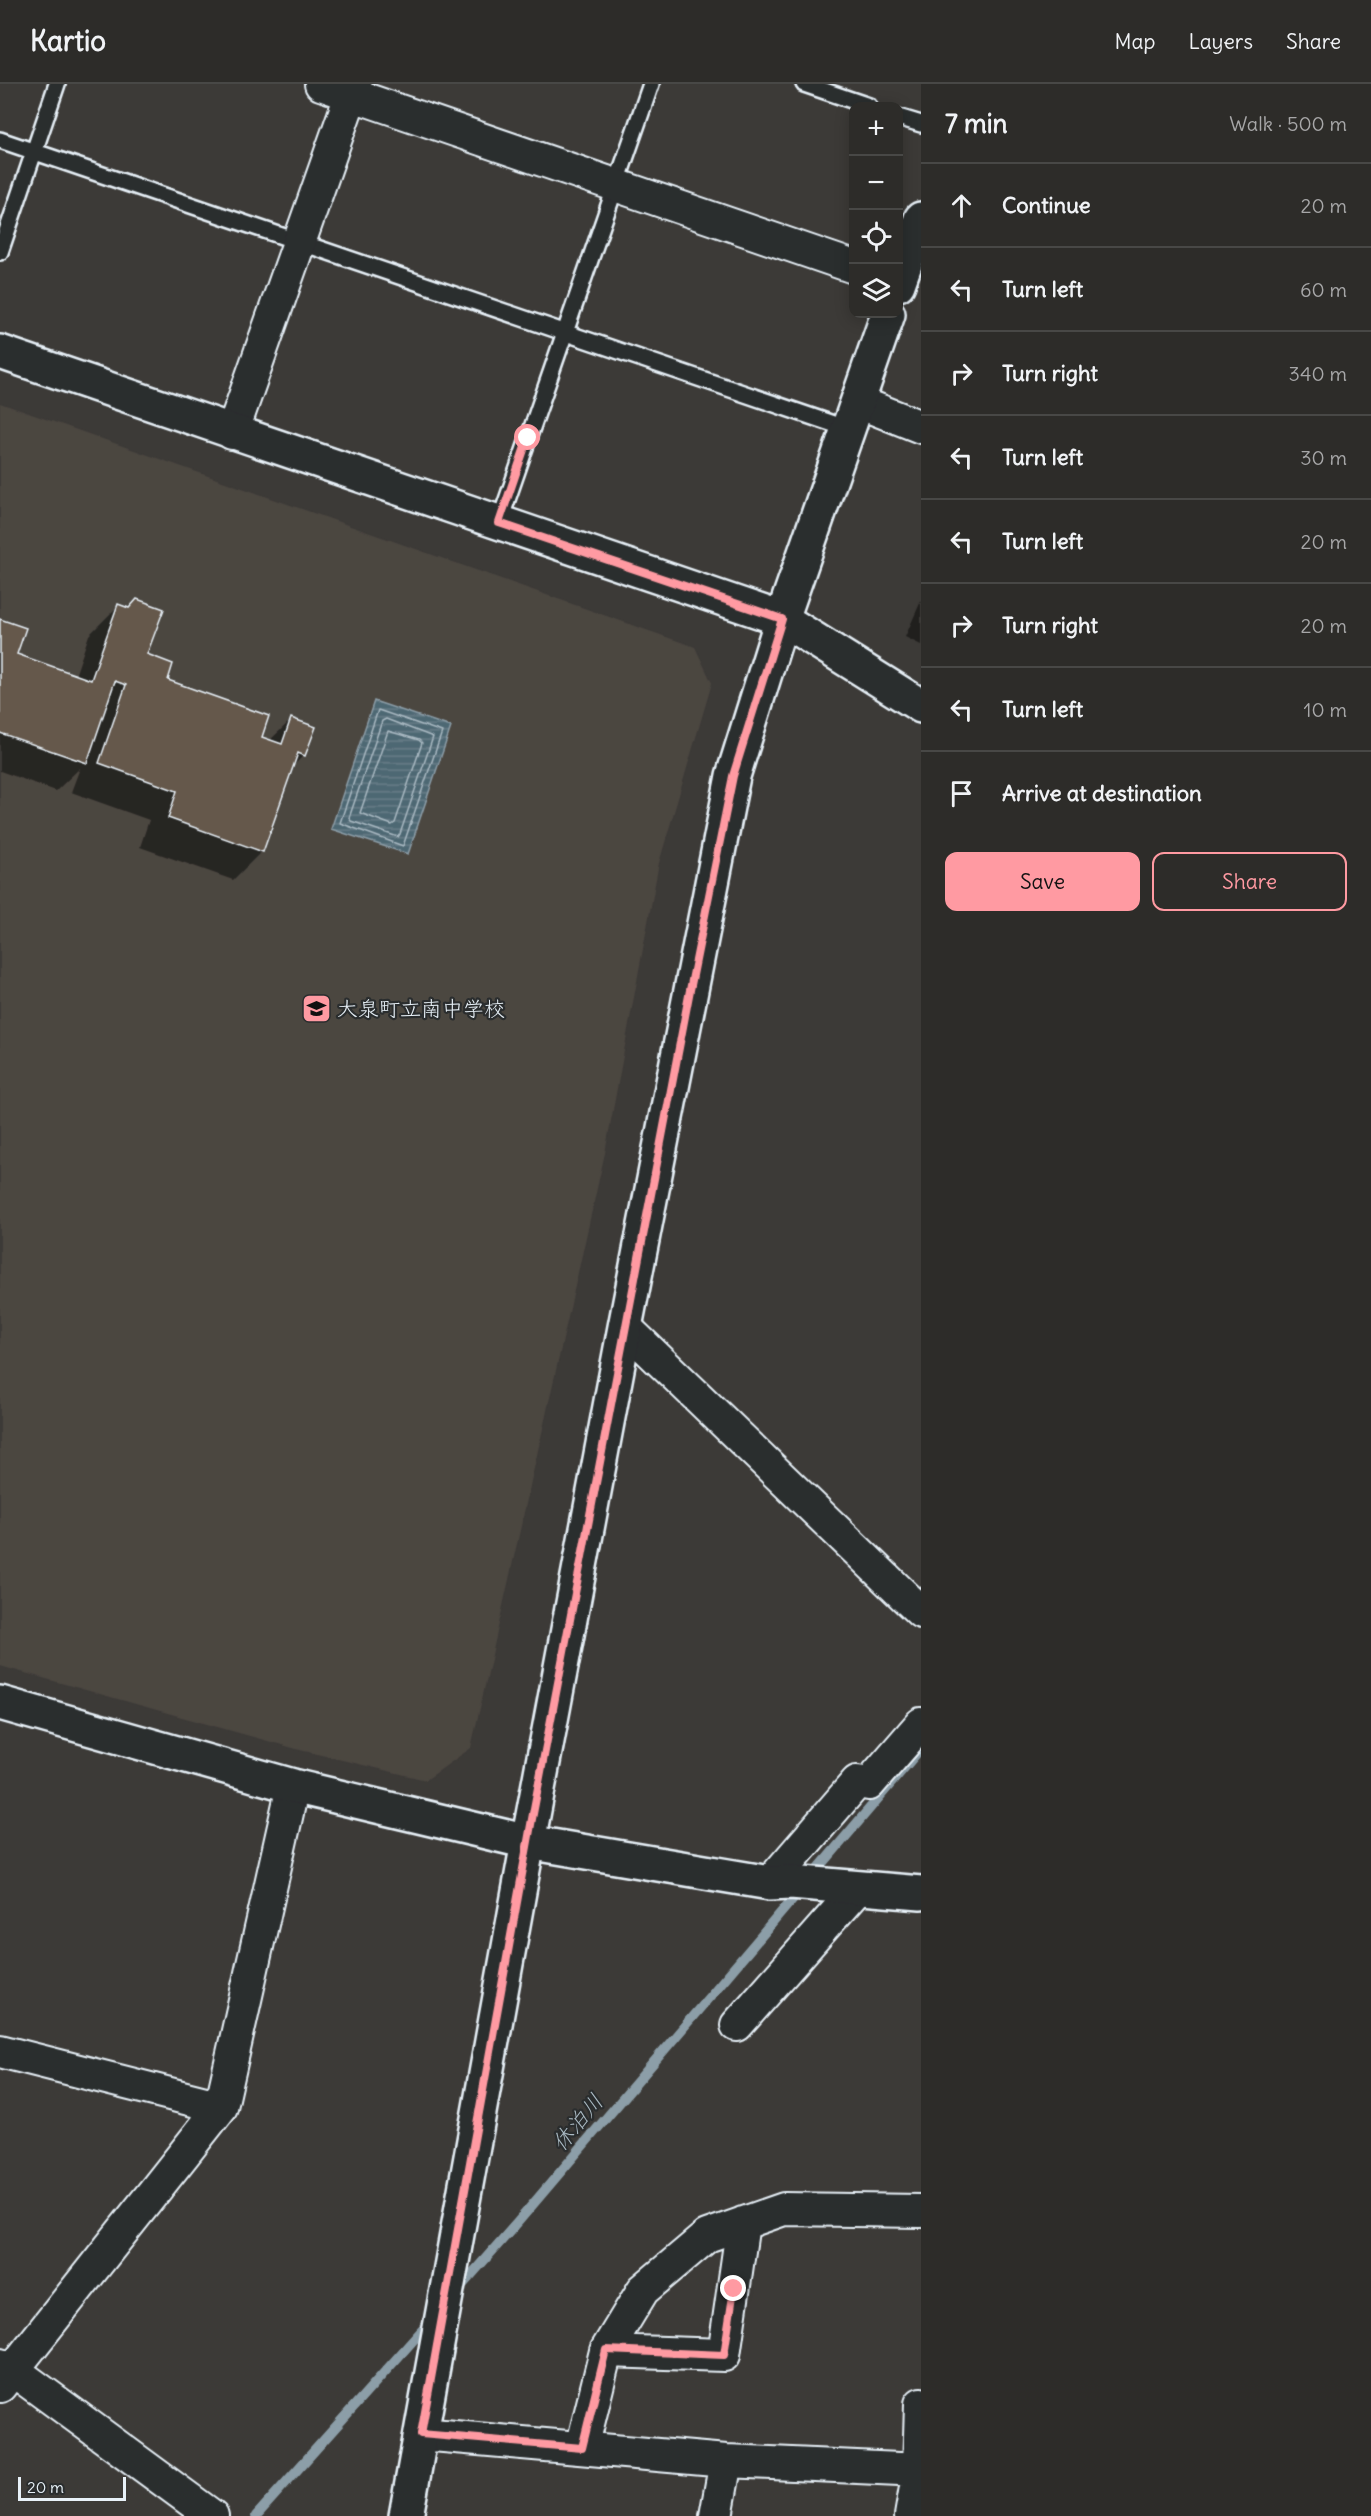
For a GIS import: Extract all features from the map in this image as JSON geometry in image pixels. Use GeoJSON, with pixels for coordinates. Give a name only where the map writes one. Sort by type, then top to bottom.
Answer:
{"type":"FeatureCollection","features":[{"type":"Feature","properties":{"kind":"street"},"geometry":{"type":"LineString","coordinates":[[321,84],[353,89],[615,185],[849,265]]}},
{"type":"Feature","properties":{"kind":"street"},"geometry":{"type":"LineString","coordinates":[[232,433],[353,89]]}},
{"type":"Feature","properties":{"kind":"street"},"geometry":{"type":"LineString","coordinates":[[903,271],[921,219]]}},
{"type":"Feature","properties":{"kind":"street"},"geometry":{"type":"LineString","coordinates":[[406,2516],[528,1842],[625,1327],[733,776],[782,619],[887,318]]}},
{"type":"Feature","properties":{"kind":"street"},"geometry":{"type":"LineString","coordinates":[[0,352],[782,619],[921,706]]}},
{"type":"Feature","properties":{"kind":"street"},"geometry":{"type":"LineString","coordinates":[[853,416],[921,427]]}},
{"type":"Feature","properties":{"kind":"street"},"geometry":{"type":"LineString","coordinates":[[625,1327],[921,1612]]}},
{"type":"Feature","properties":{"kind":"street"},"geometry":{"type":"LineString","coordinates":[[0,1703],[293,1786],[528,1842],[781,1882],[921,1893]]}},
{"type":"Feature","properties":{"kind":"street"},"geometry":{"type":"LineString","coordinates":[[781,1882],[857,1782],[869,1784],[921,1724]]}},
{"type":"Feature","properties":{"kind":"street"},"geometry":{"type":"LineString","coordinates":[[212,2516],[4,2374],[221,2107],[293,1786]]}},
{"type":"Feature","properties":{"kind":"street"},"geometry":{"type":"LineString","coordinates":[[737,2025],[849,1888]]}},
{"type":"Feature","properties":{"kind":"street"},"geometry":{"type":"LineString","coordinates":[[0,2051],[221,2107]]}},
{"type":"Feature","properties":{"kind":"street"},"geometry":{"type":"LineString","coordinates":[[582,2448],[606,2350],[642,2290],[707,2236],[784,2209],[921,2211]]}},
{"type":"Feature","properties":{"kind":"street"},"geometry":{"type":"LineString","coordinates":[[606,2350],[724,2355],[743,2223]]}},
{"type":"Feature","properties":{"kind":"street"},"geometry":{"type":"LineString","coordinates":[[911,2516],[920,2470],[921,2404]]}},
{"type":"Feature","properties":{"kind":"street"},"geometry":{"type":"LineString","coordinates":[[421,2434],[726,2461],[920,2470]]}},
{"type":"Feature","properties":{"kind":"street"},"geometry":{"type":"LineString","coordinates":[[716,2516],[726,2461]]}},
{"type":"Feature","properties":{"kind":"lane"},"geometry":{"type":"LineString","coordinates":[[0,252],[57,84]]}},
{"type":"Feature","properties":{"kind":"lane"},"geometry":{"type":"LineString","coordinates":[[499,523],[651,84]]}},
{"type":"Feature","properties":{"kind":"lane"},"geometry":{"type":"LineString","coordinates":[[804,84],[857,102]]}},
{"type":"Feature","properties":{"kind":"lane"},"geometry":{"type":"LineString","coordinates":[[903,119],[921,124]]}},
{"type":"Feature","properties":{"kind":"lane"},"geometry":{"type":"LineString","coordinates":[[0,140],[565,333],[853,416]]}},
{"type":"Feature","properties":{"kind":"shaded area","name":"大泉町立南中学校"},"geometry":{"type":"Polygon","coordinates":[[[0,403],[695,647],[712,683],[659,863],[605,1153],[471,1748],[426,1780],[300,1750],[0,1666],[0,403]]]}},
{"type":"Feature","properties":{"kind":"water"},"geometry":{"type":"Polygon","coordinates":[[[374,701],[451,727],[408,854],[331,829],[374,701]]]}},
{"type":"Feature","properties":{"kind":"building"},"geometry":{"type":"Polygon","coordinates":[[[137,599],[164,609],[147,654],[173,664],[168,680],[269,716],[262,737],[282,744],[291,718],[316,727],[305,756],[298,753],[263,852],[168,818],[177,791],[99,763],[126,685],[115,681],[87,763],[0,733],[0,619],[26,628],[17,654],[91,680],[118,604],[129,608],[137,599]]]}},
{"type":"Feature","properties":{"kind":"waterway","name":"休泊川"},"geometry":{"type":"LineString","coordinates":[[457,2291],[921,1748]]}},
{"type":"Feature","properties":{"kind":"waterway","name":"休泊川"},"geometry":{"type":"LineString","coordinates":[[256,2516],[433,2318]]}},
{"type":"Feature","properties":{"kind":"place","name":"大泉町立南中学校"},"geometry":{"type":"Point","coordinates":[316,1008]}},
{"type":"Feature","properties":{"kind":"route"},"geometry":{"type":"LineString","coordinates":[[528,438],[499,523],[782,619],[733,776],[690,990],[532,1819],[421,2434],[582,2448],[606,2350],[724,2355],[734,2289]]}}]}
